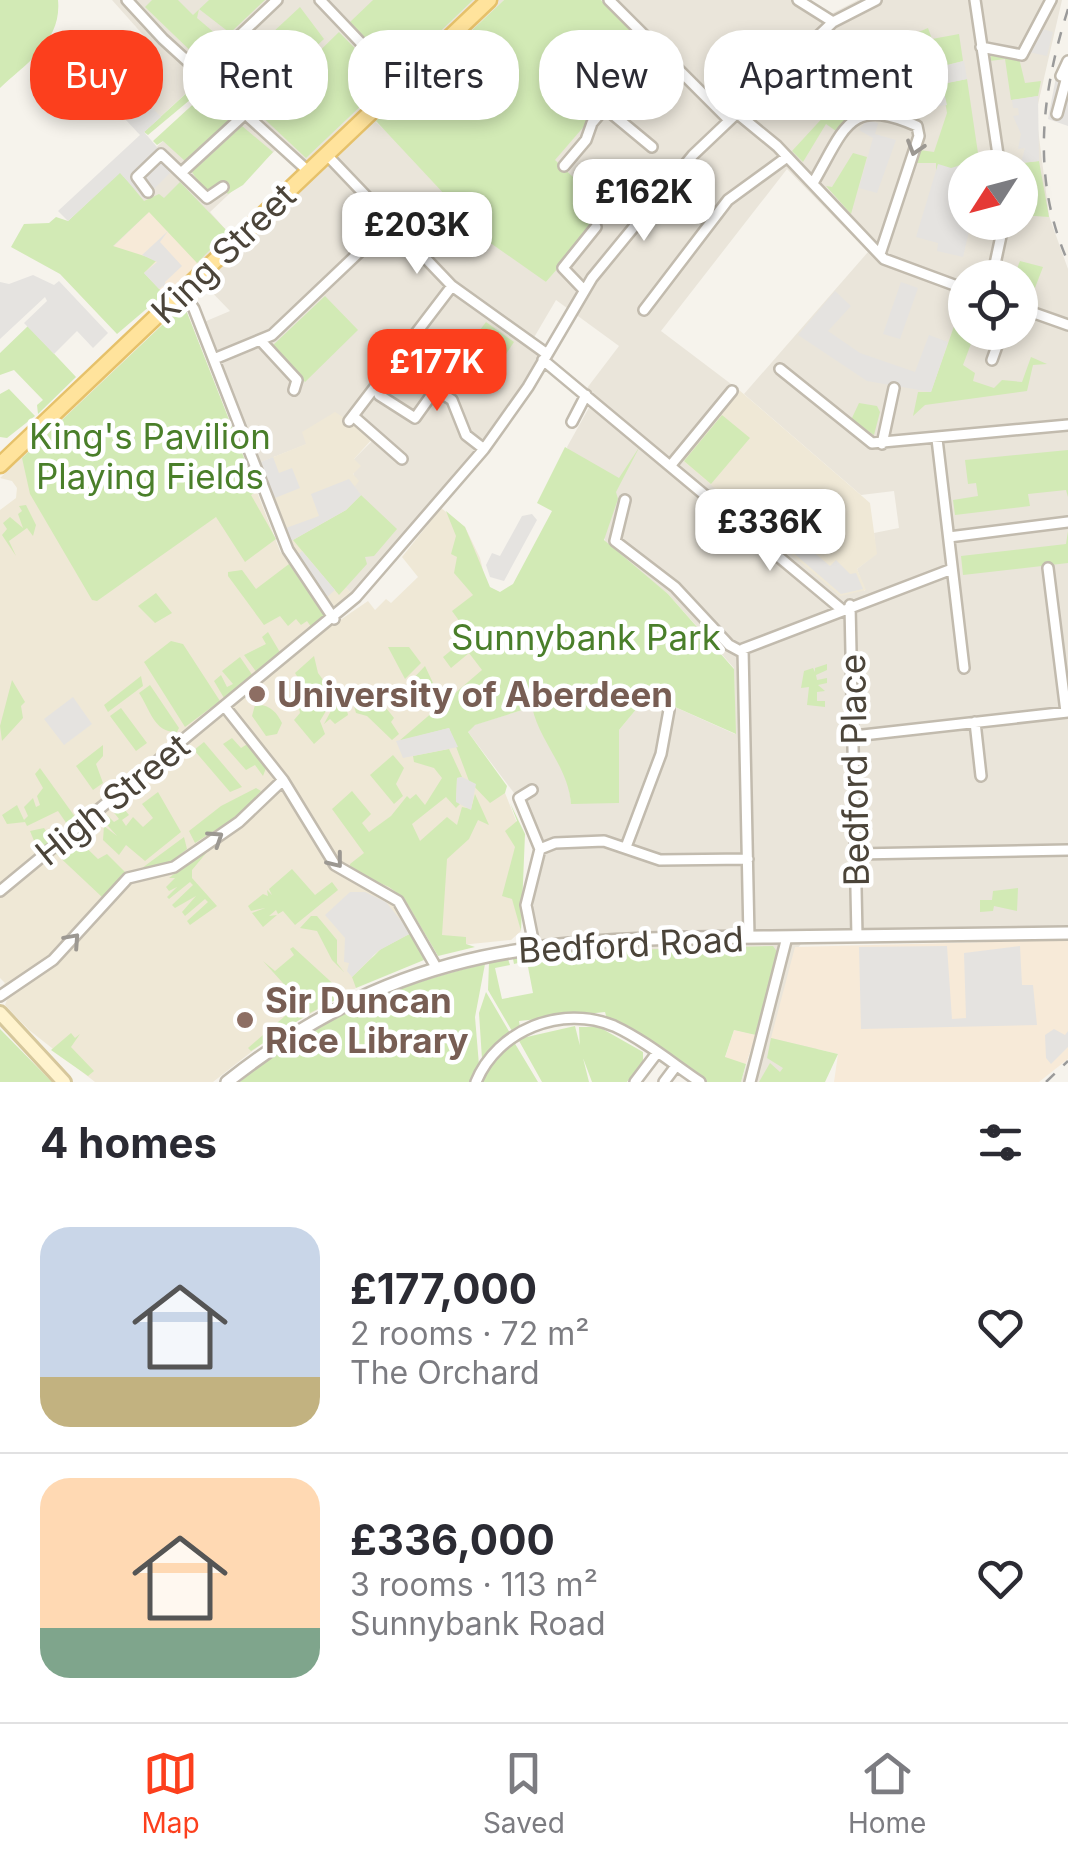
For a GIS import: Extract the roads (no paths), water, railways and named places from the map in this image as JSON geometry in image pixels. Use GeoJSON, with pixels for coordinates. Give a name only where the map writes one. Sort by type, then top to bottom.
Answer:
{"type":"FeatureCollection","features":[{"type":"Feature","properties":{"kind":"main road","name":"King Street"},"geometry":{"type":"LineString","coordinates":[[457,30],[489,0]]}},
{"type":"Feature","properties":{"kind":"main road","name":"King Street"},"geometry":{"type":"LineString","coordinates":[[2,459],[362,120]]}},
{"type":"Feature","properties":{"kind":"main road"},"geometry":{"type":"LineString","coordinates":[[0,1013],[64,1082]]}},
{"type":"Feature","properties":{"kind":"main road"},"geometry":{"type":"LineString","coordinates":[[42,1055],[76,1082]]}},
{"type":"Feature","properties":{"kind":"street"},"geometry":{"type":"LineString","coordinates":[[127,0],[183,56]]}},
{"type":"Feature","properties":{"kind":"street"},"geometry":{"type":"LineString","coordinates":[[245,30],[277,0]]}},
{"type":"Feature","properties":{"kind":"street"},"geometry":{"type":"LineString","coordinates":[[320,0],[349,30]]}},
{"type":"Feature","properties":{"kind":"street"},"geometry":{"type":"LineString","coordinates":[[609,0],[638,30]]}},
{"type":"Feature","properties":{"kind":"street"},"geometry":{"type":"LineString","coordinates":[[798,0],[833,22]]}},
{"type":"Feature","properties":{"kind":"street","name":"High Street"},"geometry":{"type":"LineString","coordinates":[[825,30],[876,0]]}},
{"type":"Feature","properties":{"kind":"street"},"geometry":{"type":"LineString","coordinates":[[975,0],[997,150]]}},
{"type":"Feature","properties":{"kind":"street"},"geometry":{"type":"LineString","coordinates":[[982,47],[1022,54],[1052,0]]}},
{"type":"Feature","properties":{"kind":"street"},"geometry":{"type":"LineString","coordinates":[[1057,114],[1067,65]]}},
{"type":"Feature","properties":{"kind":"street"},"geometry":{"type":"LineString","coordinates":[[684,73],[704,91]]}},
{"type":"Feature","properties":{"kind":"street"},"geometry":{"type":"LineString","coordinates":[[812,183],[839,140],[862,113],[874,112],[917,126],[919,136],[880,254]]}},
{"type":"Feature","properties":{"kind":"street"},"geometry":{"type":"LineString","coordinates":[[182,172],[238,120]]}},
{"type":"Feature","properties":{"kind":"street"},"geometry":{"type":"LineString","coordinates":[[252,120],[308,171]]}},
{"type":"Feature","properties":{"kind":"street"},"geometry":{"type":"LineString","coordinates":[[564,166],[597,120]]}},
{"type":"Feature","properties":{"kind":"street"},"geometry":{"type":"LineString","coordinates":[[620,120],[652,146]]}},
{"type":"Feature","properties":{"kind":"street","name":"High Street"},"geometry":{"type":"LineString","coordinates":[[0,891],[334,619],[484,448],[584,290],[693,155],[730,120]]}},
{"type":"Feature","properties":{"kind":"street"},"geometry":{"type":"LineString","coordinates":[[737,120],[788,157],[880,254],[948,281]]}},
{"type":"Feature","properties":{"kind":"street"},"geometry":{"type":"LineString","coordinates":[[326,154],[452,286],[545,357],[586,395],[845,606]]}},
{"type":"Feature","properties":{"kind":"street"},"geometry":{"type":"LineString","coordinates":[[148,192],[137,177],[158,155],[166,156],[208,198],[222,187]]}},
{"type":"Feature","properties":{"kind":"street"},"geometry":{"type":"LineString","coordinates":[[644,310],[728,200],[788,157]]}},
{"type":"Feature","properties":{"kind":"street"},"geometry":{"type":"LineString","coordinates":[[214,359],[260,342],[391,222]]}},
{"type":"Feature","properties":{"kind":"street"},"geometry":{"type":"LineString","coordinates":[[584,290],[563,268],[596,228]]}},
{"type":"Feature","properties":{"kind":"street"},"geometry":{"type":"LineString","coordinates":[[402,459],[351,418],[452,286]]}},
{"type":"Feature","properties":{"kind":"street"},"geometry":{"type":"LineString","coordinates":[[182,291],[214,359],[288,550],[334,619]]}},
{"type":"Feature","properties":{"kind":"street"},"geometry":{"type":"LineString","coordinates":[[1038,314],[1068,325]]}},
{"type":"Feature","properties":{"kind":"street"},"geometry":{"type":"LineString","coordinates":[[260,342],[298,380],[294,390]]}},
{"type":"Feature","properties":{"kind":"street"},"geometry":{"type":"LineString","coordinates":[[992,360],[996,350]]}},
{"type":"Feature","properties":{"kind":"street"},"geometry":{"type":"LineString","coordinates":[[394,362],[454,402],[466,435],[484,448]]}},
{"type":"Feature","properties":{"kind":"street"},"geometry":{"type":"LineString","coordinates":[[780,369],[859,436],[882,444],[1068,425]]}},
{"type":"Feature","properties":{"kind":"street"},"geometry":{"type":"LineString","coordinates":[[882,444],[894,388]]}},
{"type":"Feature","properties":{"kind":"street"},"geometry":{"type":"LineString","coordinates":[[379,395],[415,418],[435,390]]}},
{"type":"Feature","properties":{"kind":"street"},"geometry":{"type":"LineString","coordinates":[[671,465],[732,391]]}},
{"type":"Feature","properties":{"kind":"street"},"geometry":{"type":"LineString","coordinates":[[572,422],[586,395]]}},
{"type":"Feature","properties":{"kind":"street"},"geometry":{"type":"LineString","coordinates":[[938,439],[964,668]]}},
{"type":"Feature","properties":{"kind":"street"},"geometry":{"type":"LineString","coordinates":[[624,500],[617,543],[675,587],[729,645],[742,652]]}},
{"type":"Feature","properties":{"kind":"street"},"geometry":{"type":"LineString","coordinates":[[949,537],[1068,522]]}},
{"type":"Feature","properties":{"kind":"street"},"geometry":{"type":"LineString","coordinates":[[854,736],[1067,712],[1048,568]]}},
{"type":"Feature","properties":{"kind":"street"},"geometry":{"type":"LineString","coordinates":[[749,937],[742,652],[748,644],[952,569]]}},
{"type":"Feature","properties":{"kind":"street","name":"Bedford Place"},"geometry":{"type":"LineString","coordinates":[[845,606],[854,736],[857,936]]}},
{"type":"Feature","properties":{"kind":"street"},"geometry":{"type":"LineString","coordinates":[[225,707],[283,780],[338,869],[398,900],[436,967]]}},
{"type":"Feature","properties":{"kind":"street"},"geometry":{"type":"LineString","coordinates":[[626,847],[673,725],[669,710]]}},
{"type":"Feature","properties":{"kind":"street"},"geometry":{"type":"LineString","coordinates":[[975,722],[982,776]]}},
{"type":"Feature","properties":{"kind":"street"},"geometry":{"type":"LineString","coordinates":[[0,996],[54,960],[128,878],[174,867],[239,822],[283,780]]}},
{"type":"Feature","properties":{"kind":"street"},"geometry":{"type":"LineString","coordinates":[[532,790],[519,798],[540,849],[526,905],[534,946]]}},
{"type":"Feature","properties":{"kind":"street"},"geometry":{"type":"LineString","coordinates":[[540,849],[556,842],[608,842],[660,860],[748,859]]}},
{"type":"Feature","properties":{"kind":"street"},"geometry":{"type":"LineString","coordinates":[[856,854],[1068,850]]}},
{"type":"Feature","properties":{"kind":"street","name":"Bedford Road"},"geometry":{"type":"LineString","coordinates":[[227,1082],[314,1020],[436,967],[534,946],[749,937],[1068,932]]}},
{"type":"Feature","properties":{"kind":"street"},"geometry":{"type":"LineString","coordinates":[[750,1082],[787,937]]}},
{"type":"Feature","properties":{"kind":"street"},"geometry":{"type":"LineString","coordinates":[[476,1082],[486,1061],[504,1042],[528,1028],[559,1020],[610,1025],[700,1082]]}},
{"type":"Feature","properties":{"kind":"street"},"geometry":{"type":"LineString","coordinates":[[635,1082],[657,1053]]}},
{"type":"Feature","properties":{"kind":"street"},"geometry":{"type":"LineString","coordinates":[[664,1082],[676,1066]]}},
{"type":"Feature","properties":{"kind":"railway"},"geometry":{"type":"LineString","coordinates":[[1068,9],[1051,73],[1044,136],[1049,199],[1068,262]]}},
{"type":"Feature","properties":{"kind":"railway"},"geometry":{"type":"LineString","coordinates":[[1046,1082],[1068,1061]]}},
{"type":"Feature","properties":{"kind":"place","name":"University of Aberdeen"},"geometry":{"type":"Point","coordinates":[257,694]}},
{"type":"Feature","properties":{"kind":"place","name":"Sir Duncan Rice Library"},"geometry":{"type":"Point","coordinates":[245,1020]}},
{"type":"Feature","properties":{"kind":"park label","name":"King's Pavilion Playing Fields"},"geometry":{"type":"Point","coordinates":[150,456]}},
{"type":"Feature","properties":{"kind":"park label","name":"Sunnybank Park"},"geometry":{"type":"Point","coordinates":[586,637]}}]}
